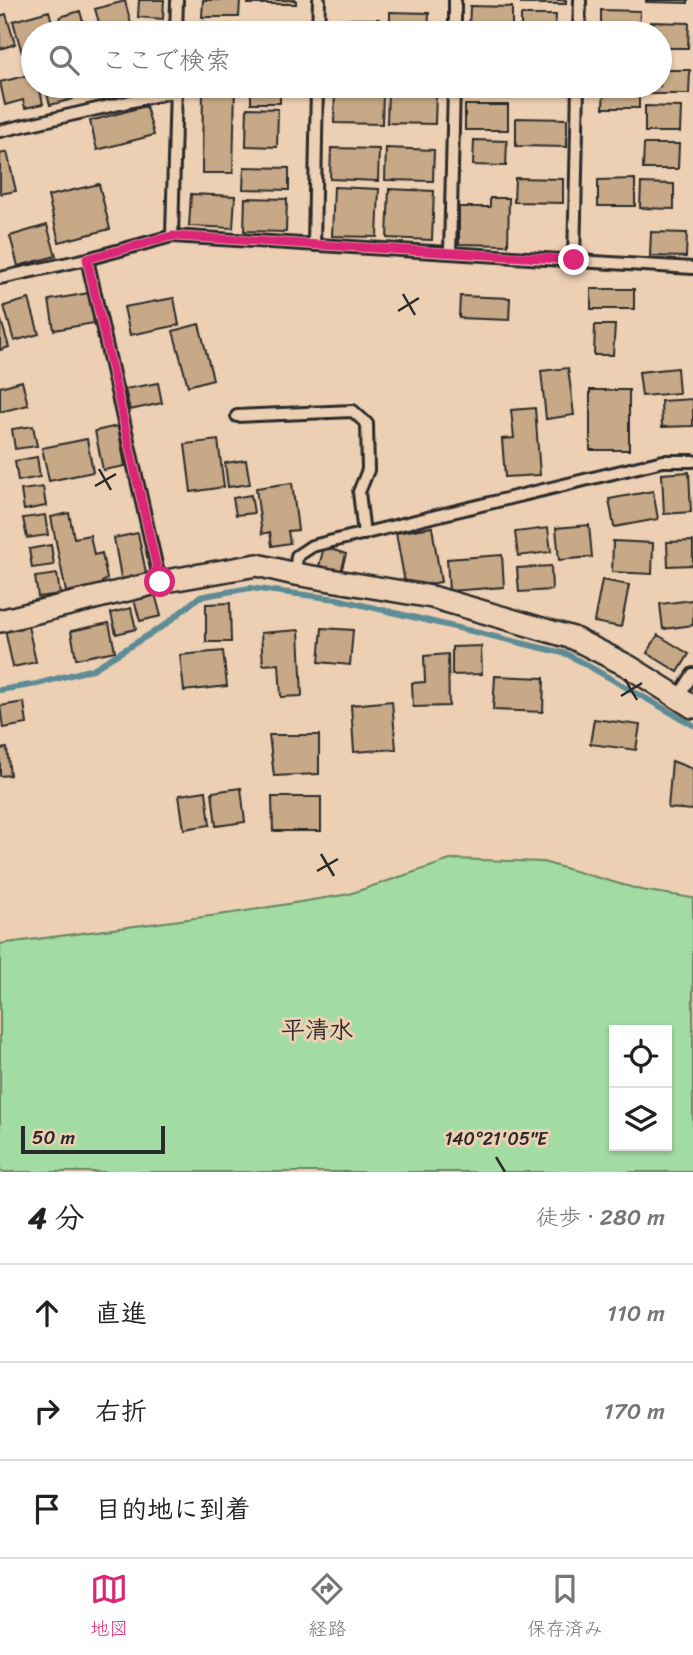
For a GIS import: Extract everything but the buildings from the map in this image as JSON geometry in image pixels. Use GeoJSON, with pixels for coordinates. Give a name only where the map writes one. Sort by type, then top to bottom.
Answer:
{"type":"FeatureCollection","features":[{"type":"Feature","properties":{"kind":"street"},"geometry":{"type":"LineString","coordinates":[[0,621],[160,582],[257,565],[432,597],[573,638],[628,666],[686,702]]}},
{"type":"Feature","properties":{"kind":"lane"},"geometry":{"type":"LineString","coordinates":[[176,21],[177,0]]}},
{"type":"Feature","properties":{"kind":"lane"},"geometry":{"type":"LineString","coordinates":[[318,21],[319,0]]}},
{"type":"Feature","properties":{"kind":"lane"},"geometry":{"type":"LineString","coordinates":[[455,0],[455,21]]}},
{"type":"Feature","properties":{"kind":"lane"},"geometry":{"type":"LineString","coordinates":[[579,21],[580,0]]}},
{"type":"Feature","properties":{"kind":"lane"},"geometry":{"type":"LineString","coordinates":[[0,131],[135,98]]}},
{"type":"Feature","properties":{"kind":"lane"},"geometry":{"type":"LineString","coordinates":[[172,236],[176,98]]}},
{"type":"Feature","properties":{"kind":"lane"},"geometry":{"type":"LineString","coordinates":[[314,246],[317,98]]}},
{"type":"Feature","properties":{"kind":"lane"},"geometry":{"type":"LineString","coordinates":[[450,252],[454,98]]}},
{"type":"Feature","properties":{"kind":"lane"},"geometry":{"type":"LineString","coordinates":[[574,260],[578,98]]}},
{"type":"Feature","properties":{"kind":"lane"},"geometry":{"type":"LineString","coordinates":[[0,278],[87,259],[172,236],[693,268]]}},
{"type":"Feature","properties":{"kind":"lane"},"geometry":{"type":"LineString","coordinates":[[87,259],[160,582]]}},
{"type":"Feature","properties":{"kind":"lane"},"geometry":{"type":"LineString","coordinates":[[237,416],[353,411],[367,424],[368,470],[359,492],[364,534]]}},
{"type":"Feature","properties":{"kind":"lane"},"geometry":{"type":"LineString","coordinates":[[295,574],[297,556],[312,546],[663,461],[693,461]]}},
{"type":"Feature","properties":{"kind":"lane"},"geometry":{"type":"LineString","coordinates":[[686,702],[693,674]]}},
{"type":"Feature","properties":{"kind":"green space"},"geometry":{"type":"Polygon","coordinates":[[[453,859],[543,862],[641,890],[693,898],[693,1172],[0,1172],[0,944],[233,913],[349,894],[453,859]]]}},
{"type":"Feature","properties":{"kind":"waterway"},"geometry":{"type":"LineString","coordinates":[[0,690],[37,684],[93,669],[165,625],[199,597],[250,588],[337,599],[567,654],[693,725]]}},
{"type":"Feature","properties":{"kind":"district","name":"平清水"},"geometry":{"type":"Point","coordinates":[317,1030]}},
{"type":"Feature","properties":{"kind":"route"},"geometry":{"type":"LineString","coordinates":[[160,582],[87,259],[172,236],[574,260]]}}]}
